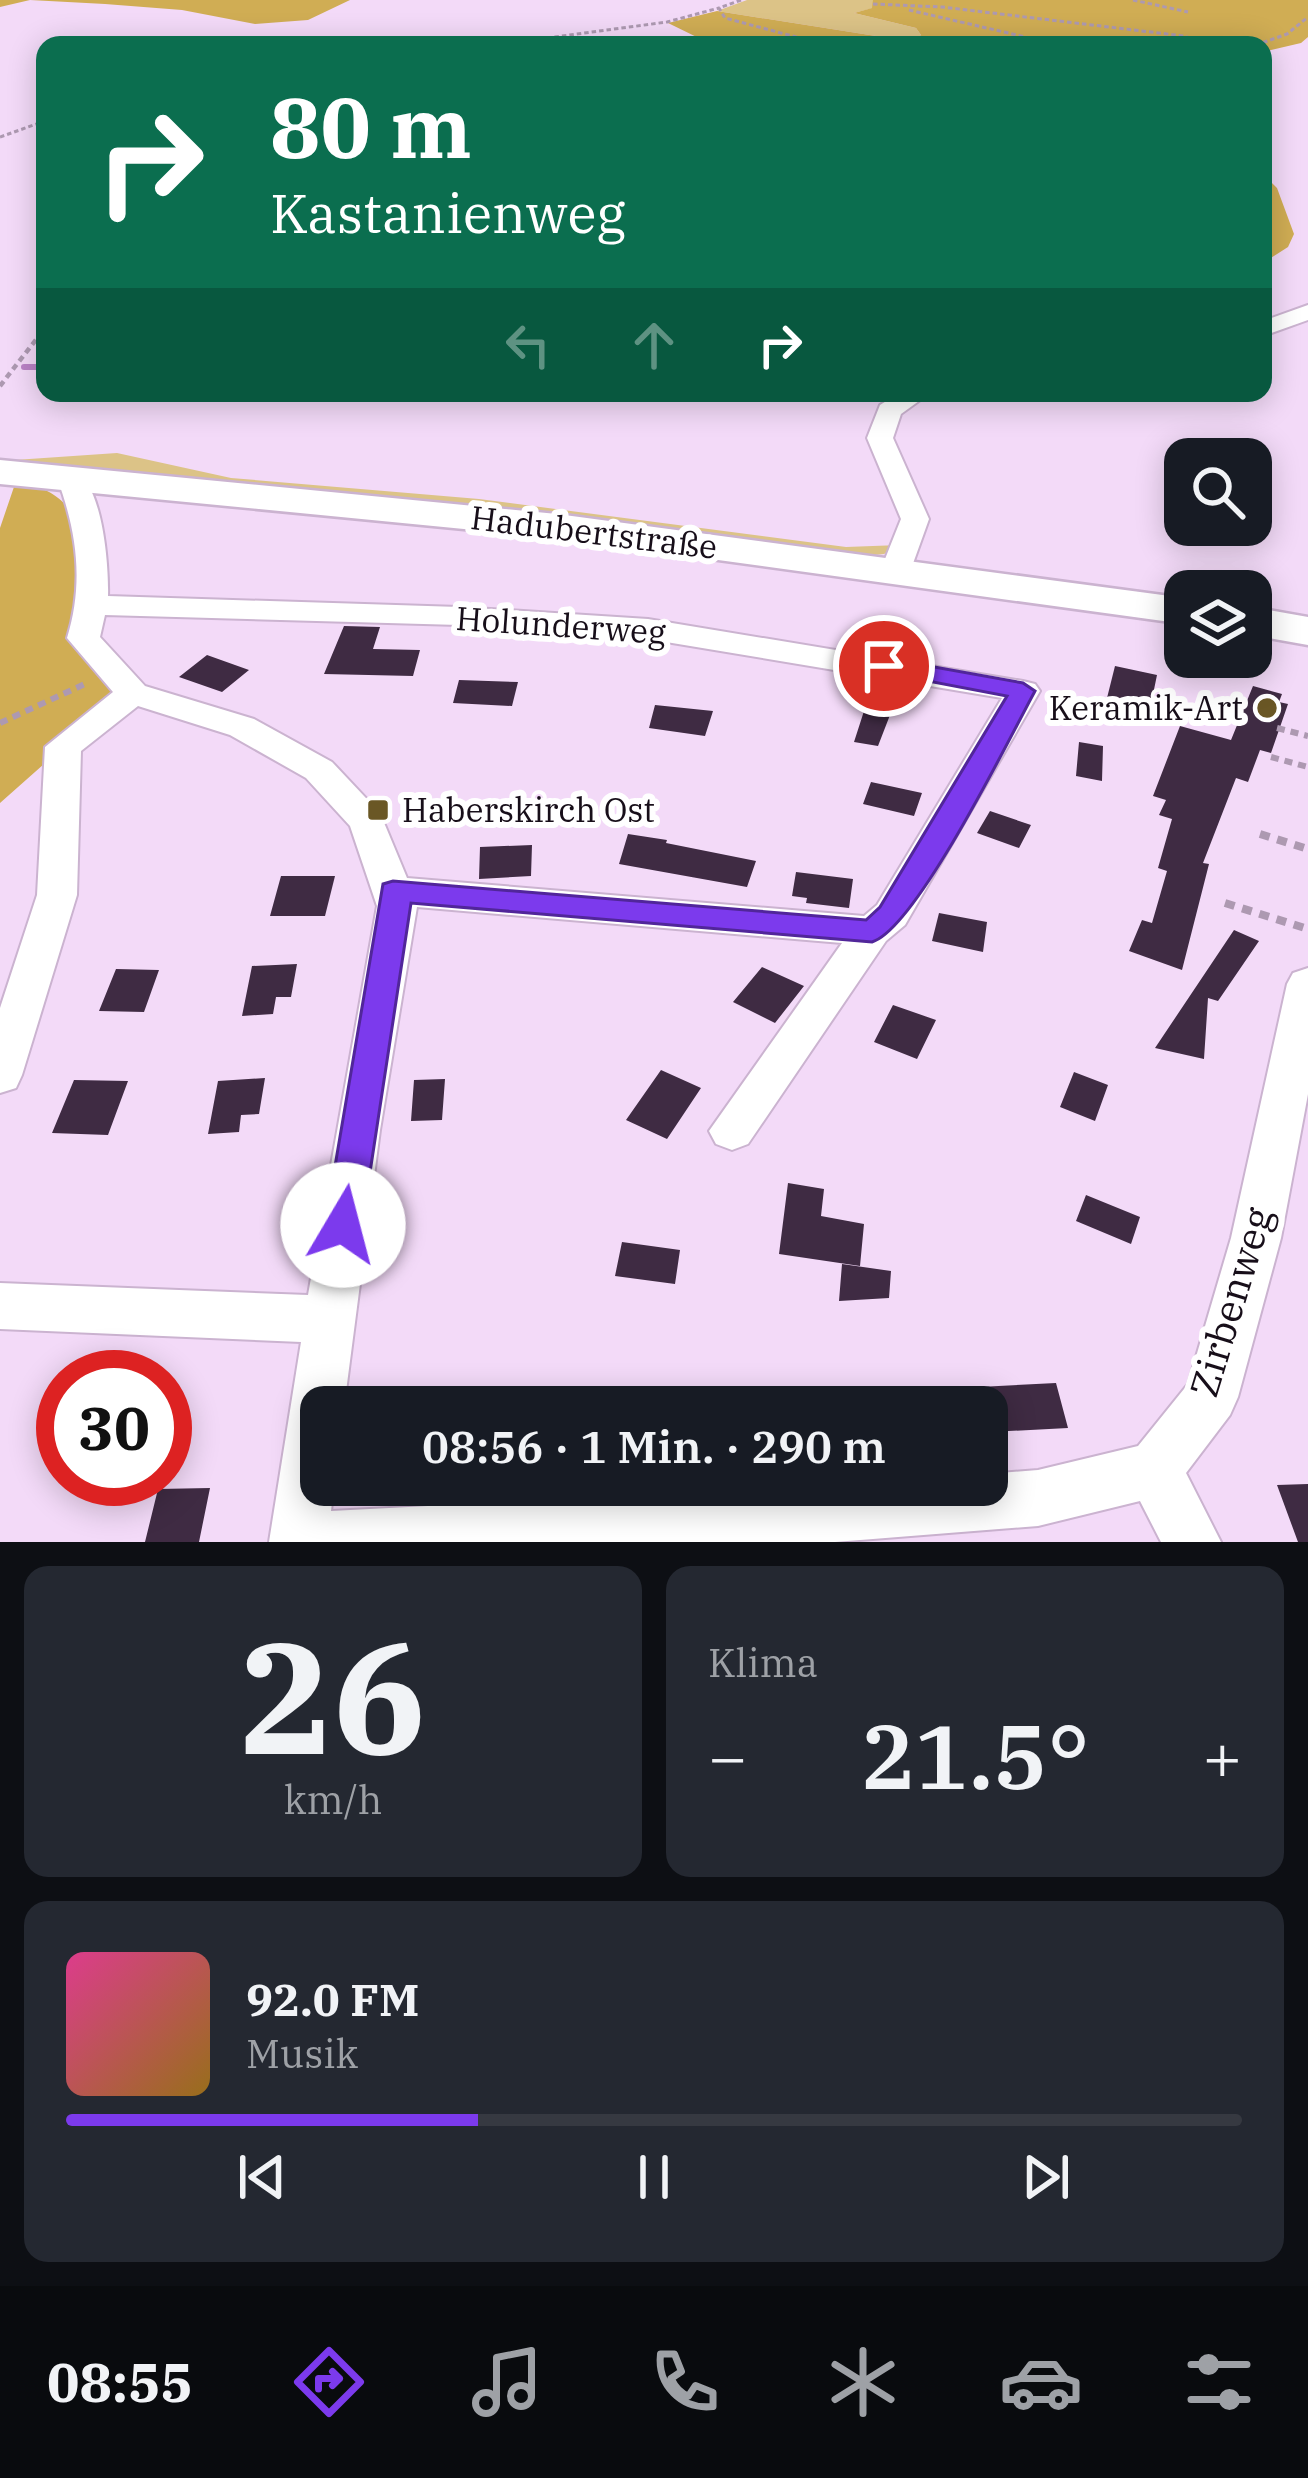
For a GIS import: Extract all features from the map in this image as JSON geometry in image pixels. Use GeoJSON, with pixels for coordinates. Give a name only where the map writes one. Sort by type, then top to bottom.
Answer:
{"type":"FeatureCollection","features":[{"type":"Feature","properties":{"kind":"street"},"geometry":{"type":"LineString","coordinates":[[1272,326],[1308,312]]}},
{"type":"Feature","properties":{"kind":"street"},"geometry":{"type":"LineString","coordinates":[[896,568],[915,529],[915,518],[880,438],[889,410],[902,402]]}},
{"type":"Feature","properties":{"kind":"street","name":"Hadubertstraße"},"geometry":{"type":"LineString","coordinates":[[0,472],[557,526],[896,568],[1164,608]]}},
{"type":"Feature","properties":{"kind":"street"},"geometry":{"type":"LineString","coordinates":[[71,478],[88,519],[95,605],[83,638],[123,683],[242,727],[320,770],[367,822],[397,906],[357,1130],[298,1541],[778,1518],[1038,1498],[1154,1470],[1192,1542]]}},
{"type":"Feature","properties":{"kind":"street","name":"Holunderweg"},"geometry":{"type":"LineString","coordinates":[[95,605],[459,616],[648,628],[1023,691],[957,809],[890,915],[872,931]]}},
{"type":"Feature","properties":{"kind":"street"},"geometry":{"type":"LineString","coordinates":[[1272,625],[1308,631]]}},
{"type":"Feature","properties":{"kind":"street"},"geometry":{"type":"LineString","coordinates":[[0,1075],[57,895],[62,747],[123,683]]}},
{"type":"Feature","properties":{"kind":"street"},"geometry":{"type":"LineString","coordinates":[[393,891],[872,931]]}},
{"type":"Feature","properties":{"kind":"street"},"geometry":{"type":"LineString","coordinates":[[732,1131],[872,931]]}},
{"type":"Feature","properties":{"kind":"street","name":"Zirbenweg"},"geometry":{"type":"LineString","coordinates":[[1154,1470],[1210,1397],[1256,1238],[1308,984]]}},
{"type":"Feature","properties":{"kind":"street"},"geometry":{"type":"LineString","coordinates":[[0,1306],[330,1320]]}},
{"type":"Feature","properties":{"kind":"path"},"geometry":{"type":"LineString","coordinates":[[562,36],[667,22],[741,0]]}},
{"type":"Feature","properties":{"kind":"path"},"geometry":{"type":"LineString","coordinates":[[866,0],[1019,36]]}},
{"type":"Feature","properties":{"kind":"path"},"geometry":{"type":"LineString","coordinates":[[1133,0],[1189,12]]}},
{"type":"Feature","properties":{"kind":"path"},"geometry":{"type":"LineString","coordinates":[[873,4],[965,9],[1184,36]]}},
{"type":"Feature","properties":{"kind":"path"},"geometry":{"type":"LineString","coordinates":[[719,8],[725,18],[795,36]]}},
{"type":"Feature","properties":{"kind":"path"},"geometry":{"type":"LineString","coordinates":[[1272,39],[1308,17]]}},
{"type":"Feature","properties":{"kind":"path"},"geometry":{"type":"LineString","coordinates":[[0,136],[36,124]]}},
{"type":"Feature","properties":{"kind":"path"},"geometry":{"type":"LineString","coordinates":[[0,386],[36,340]]}},
{"type":"Feature","properties":{"kind":"path"},"geometry":{"type":"LineString","coordinates":[[0,724],[49,697],[123,683]]}},
{"type":"Feature","properties":{"kind":"path"},"geometry":{"type":"LineString","coordinates":[[1277,728],[1308,736]]}},
{"type":"Feature","properties":{"kind":"path"},"geometry":{"type":"LineString","coordinates":[[1271,757],[1308,767]]}},
{"type":"Feature","properties":{"kind":"path"},"geometry":{"type":"LineString","coordinates":[[1260,834],[1308,849]]}},
{"type":"Feature","properties":{"kind":"path"},"geometry":{"type":"LineString","coordinates":[[1226,903],[1308,929]]}},
{"type":"Feature","properties":{"kind":"shaded area"},"geometry":{"type":"Polygon","coordinates":[[[0,0],[30,0],[0,7],[0,0]]]}},
{"type":"Feature","properties":{"kind":"shaded area"},"geometry":{"type":"Polygon","coordinates":[[[30,0],[350,0],[308,20],[255,24],[182,10],[30,0]]]}},
{"type":"Feature","properties":{"kind":"shaded area"},"geometry":{"type":"Polygon","coordinates":[[[747,0],[873,0],[873,8],[854,13],[916,28],[921,35],[876,36],[717,11],[747,0]]]}},
{"type":"Feature","properties":{"kind":"shaded area"},"geometry":{"type":"Polygon","coordinates":[[[873,0],[1308,0],[1308,37],[1272,50],[1272,36],[920,36],[916,28],[854,13],[872,8],[873,0]]]}},
{"type":"Feature","properties":{"kind":"shaded area"},"geometry":{"type":"Polygon","coordinates":[[[717,11],[876,36],[695,36],[668,23],[717,11]]]}},
{"type":"Feature","properties":{"kind":"shaded area"},"geometry":{"type":"Polygon","coordinates":[[[1272,183],[1294,234],[1288,247],[1272,257],[1272,183]]]}},
{"type":"Feature","properties":{"kind":"shaded area"},"geometry":{"type":"Polygon","coordinates":[[[117,453],[231,478],[479,499],[846,547],[900,545],[884,554],[855,557],[0,461],[117,453]]]}},
{"type":"Feature","properties":{"kind":"shaded area"},"geometry":{"type":"Polygon","coordinates":[[[16,481],[60,499],[71,512],[84,607],[123,694],[0,803],[0,528],[16,481]]]}},
{"type":"Feature","properties":{"kind":"building"},"geometry":{"type":"Polygon","coordinates":[[[344,626],[380,627],[373,649],[420,650],[413,676],[324,674],[344,626]]]}},
{"type":"Feature","properties":{"kind":"building"},"geometry":{"type":"Polygon","coordinates":[[[207,655],[249,670],[222,692],[179,677],[207,655]]]}},
{"type":"Feature","properties":{"kind":"building"},"geometry":{"type":"Polygon","coordinates":[[[1115,666],[1157,675],[1150,709],[1106,702],[1115,666]]]}},
{"type":"Feature","properties":{"kind":"building"},"geometry":{"type":"Polygon","coordinates":[[[459,680],[518,682],[512,706],[453,703],[459,680]]]}},
{"type":"Feature","properties":{"kind":"building"},"geometry":{"type":"Polygon","coordinates":[[[1253,686],[1282,694],[1279,702],[1288,704],[1271,753],[1260,750],[1248,782],[1236,778],[1203,863],[1209,864],[1182,970],[1129,951],[1142,920],[1152,923],[1167,871],[1158,868],[1172,819],[1159,815],[1166,800],[1153,796],[1180,726],[1231,740],[1253,686]]]}},
{"type":"Feature","properties":{"kind":"building"},"geometry":{"type":"Polygon","coordinates":[[[655,705],[713,711],[705,736],[649,728],[655,705]]]}},
{"type":"Feature","properties":{"kind":"building"},"geometry":{"type":"Polygon","coordinates":[[[864,711],[890,715],[878,746],[854,742],[864,711]]]}},
{"type":"Feature","properties":{"kind":"building"},"geometry":{"type":"Polygon","coordinates":[[[1079,742],[1103,746],[1102,781],[1076,776],[1079,742]]]}},
{"type":"Feature","properties":{"kind":"building"},"geometry":{"type":"Polygon","coordinates":[[[871,782],[922,793],[914,816],[863,804],[871,782]]]}},
{"type":"Feature","properties":{"kind":"building"},"geometry":{"type":"Polygon","coordinates":[[[990,811],[1031,825],[1019,848],[977,833],[990,811]]]}},
{"type":"Feature","properties":{"kind":"building"},"geometry":{"type":"Polygon","coordinates":[[[628,834],[756,861],[747,887],[619,864],[628,834]]]}},
{"type":"Feature","properties":{"kind":"building"},"geometry":{"type":"Polygon","coordinates":[[[532,845],[531,876],[479,879],[480,847],[532,845]]]}},
{"type":"Feature","properties":{"kind":"building"},"geometry":{"type":"Polygon","coordinates":[[[796,872],[853,879],[849,908],[806,903],[807,898],[792,896],[796,872]]]}},
{"type":"Feature","properties":{"kind":"building"},"geometry":{"type":"Polygon","coordinates":[[[281,876],[335,876],[325,916],[270,916],[281,876]]]}},
{"type":"Feature","properties":{"kind":"building"},"geometry":{"type":"Polygon","coordinates":[[[939,913],[987,922],[983,952],[932,941],[939,913]]]}},
{"type":"Feature","properties":{"kind":"building"},"geometry":{"type":"Polygon","coordinates":[[[1234,930],[1259,941],[1218,1001],[1208,998],[1204,1059],[1155,1048],[1234,930]]]}},
{"type":"Feature","properties":{"kind":"building"},"geometry":{"type":"Polygon","coordinates":[[[297,964],[291,997],[276,997],[273,1014],[242,1016],[252,966],[297,964]]]}},
{"type":"Feature","properties":{"kind":"building"},"geometry":{"type":"Polygon","coordinates":[[[762,967],[804,986],[775,1023],[733,1002],[762,967]]]}},
{"type":"Feature","properties":{"kind":"building"},"geometry":{"type":"Polygon","coordinates":[[[116,969],[159,970],[144,1012],[99,1011],[116,969]]]}},
{"type":"Feature","properties":{"kind":"building"},"geometry":{"type":"Polygon","coordinates":[[[893,1005],[936,1020],[917,1059],[874,1042],[893,1005]]]}},
{"type":"Feature","properties":{"kind":"building"},"geometry":{"type":"Polygon","coordinates":[[[661,1070],[701,1088],[667,1139],[626,1120],[661,1070]]]}},
{"type":"Feature","properties":{"kind":"building"},"geometry":{"type":"Polygon","coordinates":[[[1074,1072],[1108,1085],[1095,1121],[1060,1107],[1074,1072]]]}},
{"type":"Feature","properties":{"kind":"building"},"geometry":{"type":"Polygon","coordinates":[[[265,1078],[259,1114],[241,1115],[239,1132],[208,1134],[218,1081],[265,1078]]]}},
{"type":"Feature","properties":{"kind":"building"},"geometry":{"type":"Polygon","coordinates":[[[445,1079],[442,1120],[411,1121],[414,1080],[445,1079]]]}},
{"type":"Feature","properties":{"kind":"building"},"geometry":{"type":"Polygon","coordinates":[[[74,1080],[128,1081],[108,1135],[52,1133],[74,1080]]]}},
{"type":"Feature","properties":{"kind":"building"},"geometry":{"type":"Polygon","coordinates":[[[788,1183],[824,1189],[821,1216],[864,1224],[860,1266],[779,1254],[788,1183]]]}},
{"type":"Feature","properties":{"kind":"building"},"geometry":{"type":"Polygon","coordinates":[[[1086,1195],[1140,1217],[1131,1244],[1076,1221],[1086,1195]]]}},
{"type":"Feature","properties":{"kind":"building"},"geometry":{"type":"Polygon","coordinates":[[[622,1242],[680,1250],[675,1284],[615,1276],[622,1242]]]}},
{"type":"Feature","properties":{"kind":"building"},"geometry":{"type":"Polygon","coordinates":[[[842,1264],[891,1271],[889,1298],[839,1301],[842,1264]]]}},
{"type":"Feature","properties":{"kind":"building"},"geometry":{"type":"Polygon","coordinates":[[[1056,1383],[1068,1428],[1008,1431],[1008,1386],[998,1386],[1056,1383]]]}},
{"type":"Feature","properties":{"kind":"building"},"geometry":{"type":"Polygon","coordinates":[[[1308,1484],[1308,1542],[1298,1542],[1277,1485],[1308,1484]]]}},
{"type":"Feature","properties":{"kind":"building"},"geometry":{"type":"Polygon","coordinates":[[[192,1488],[210,1488],[199,1542],[145,1542],[154,1506],[192,1506],[192,1488]]]}},
{"type":"Feature","properties":{"kind":"waterway"},"geometry":{"type":"LineString","coordinates":[[24,367],[36,367]]}},
{"type":"Feature","properties":{"kind":"place","name":"Keramik-Art"},"geometry":{"type":"Point","coordinates":[1267,708]}},
{"type":"Feature","properties":{"kind":"place","name":"Haberskirch Ost"},"geometry":{"type":"Point","coordinates":[378,810]}},
{"type":"Feature","properties":{"kind":"route"},"geometry":{"type":"LineString","coordinates":[[343,1225],[397,906],[393,891],[872,931],[890,915],[957,809],[1023,691],[884,666]]}}]}
